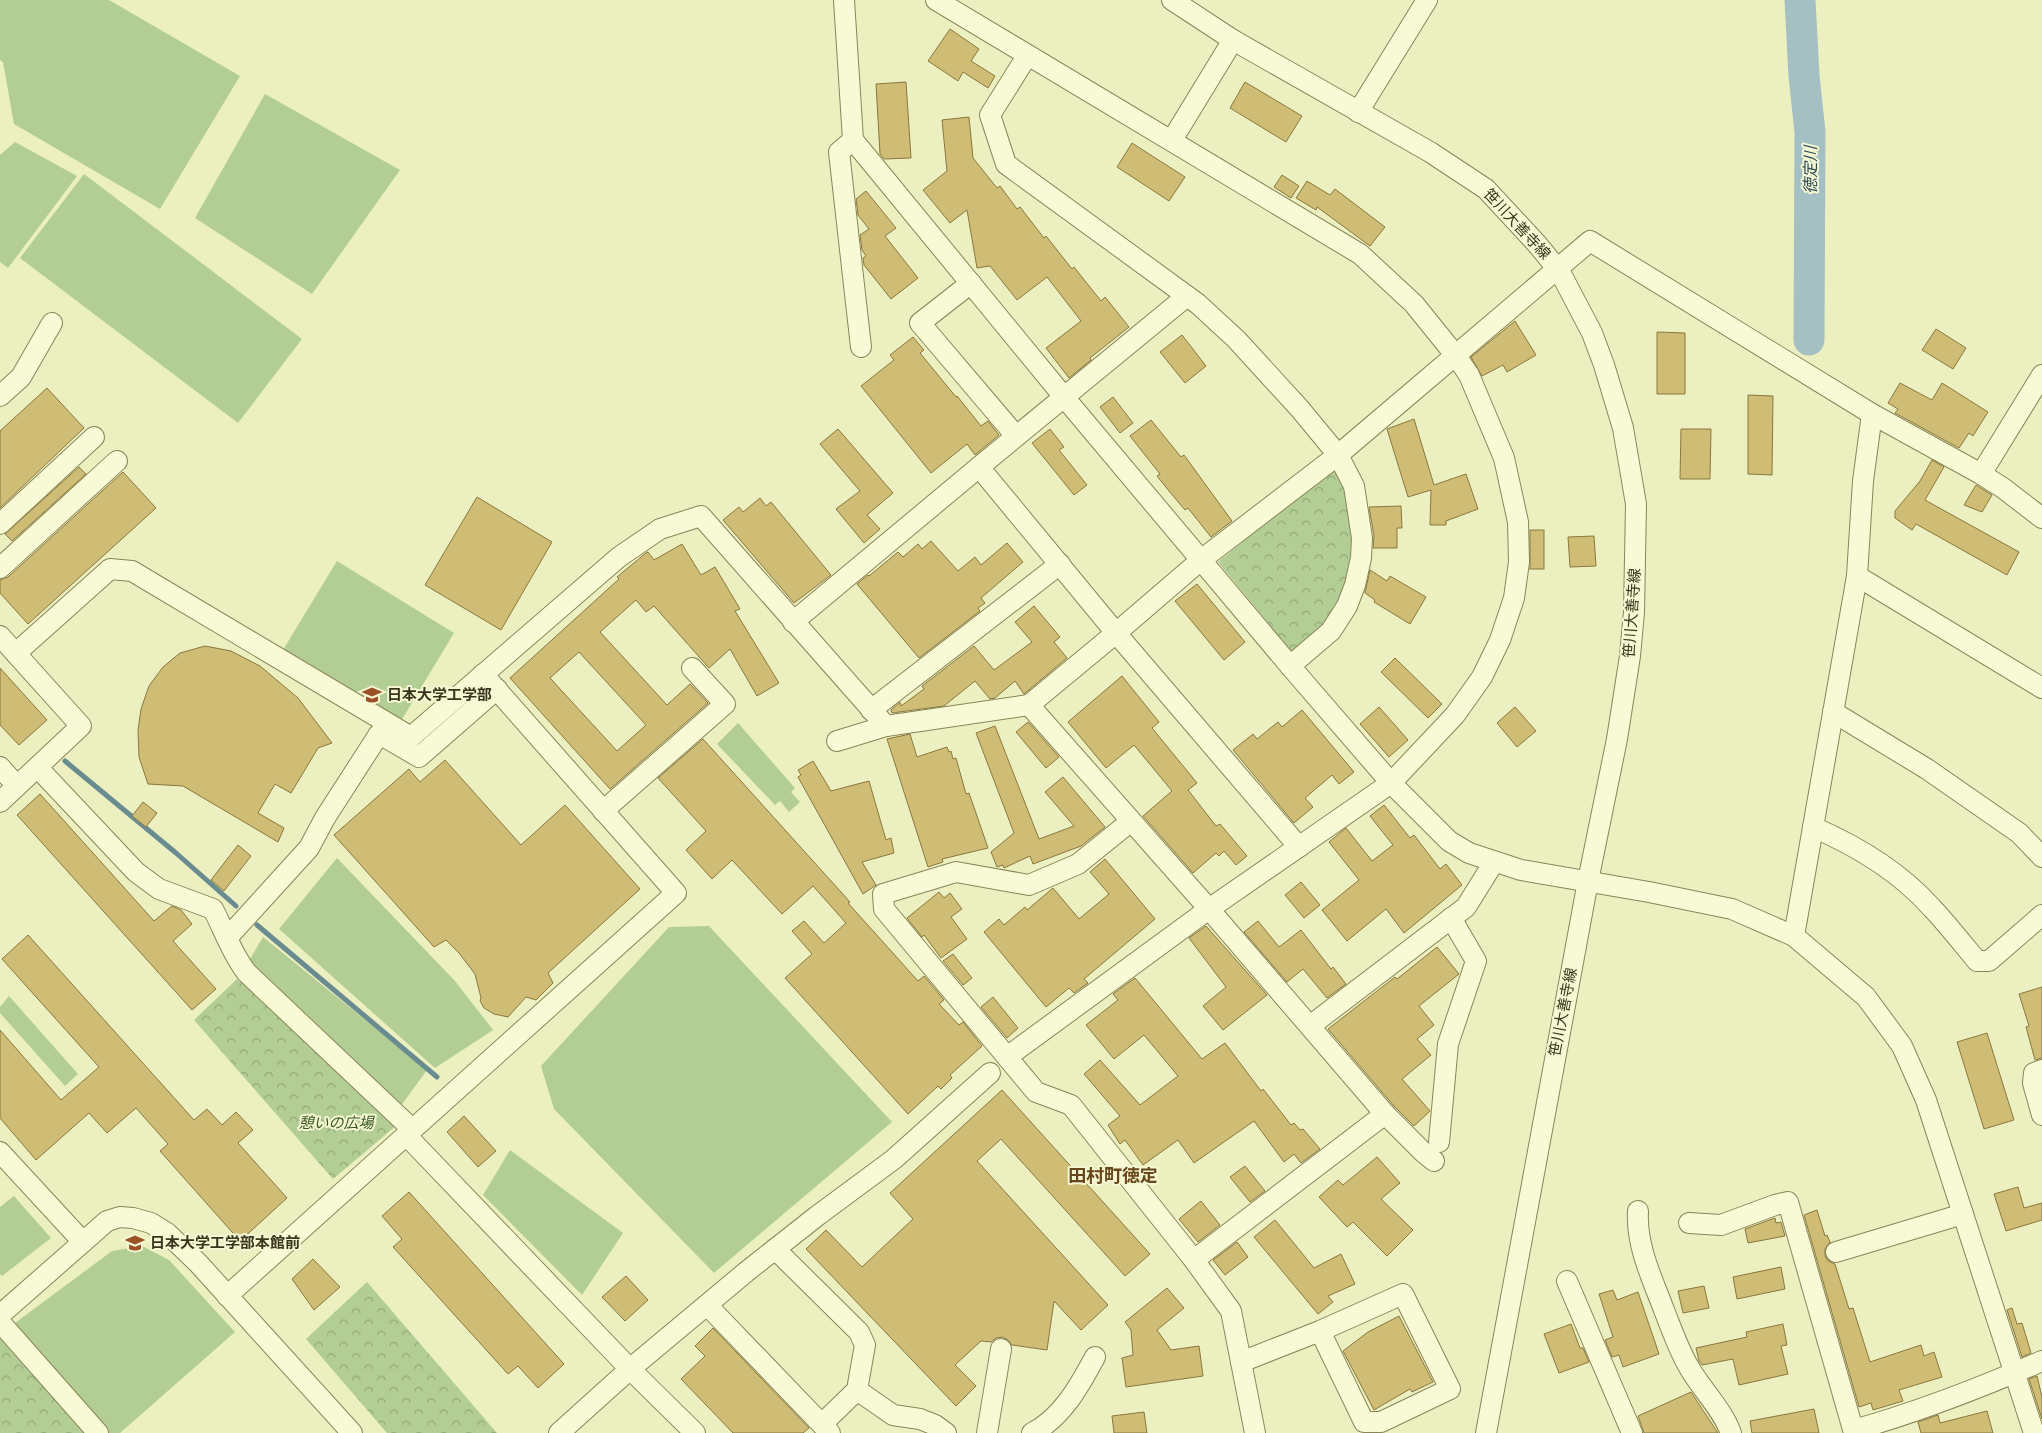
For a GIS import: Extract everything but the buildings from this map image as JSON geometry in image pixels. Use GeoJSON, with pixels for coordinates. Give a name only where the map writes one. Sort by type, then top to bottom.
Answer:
{"type":"FeatureCollection","features":[{"type":"Feature","properties":{"kind":"street"},"geometry":{"type":"LineString","coordinates":[[844,0],[853,140],[1064,397],[1290,666],[1390,782],[1449,841],[1469,853],[1521,870],[1732,909],[1794,936],[1866,997],[1902,1046],[1926,1100],[2034,1433]]}},
{"type":"Feature","properties":{"kind":"street"},"geometry":{"type":"LineString","coordinates":[[936,0],[1360,254],[1414,304],[1456,356],[1469,376],[1504,458],[1518,522],[1519,562],[1514,598],[1500,640],[1482,677],[1455,715],[1390,782],[1210,909],[1007,1057]]}},
{"type":"Feature","properties":{"kind":"street","name":"笹川大善寺線"},"geometry":{"type":"LineString","coordinates":[[1172,0],[1233,40],[1430,152],[1486,189],[1537,244],[1557,269],[1592,333],[1623,428],[1636,504],[1634,612],[1630,656],[1617,738],[1588,881],[1486,1433]]}},
{"type":"Feature","properties":{"kind":"street"},"geometry":{"type":"LineString","coordinates":[[1358,112],[1427,0]]}},
{"type":"Feature","properties":{"kind":"street"},"geometry":{"type":"LineString","coordinates":[[1172,140],[1233,40]]}},
{"type":"Feature","properties":{"kind":"street"},"geometry":{"type":"LineString","coordinates":[[1027,56],[990,115],[1006,164],[1187,296],[1236,339],[1300,409],[1338,455],[1354,486],[1362,538],[1360,567],[1355,585],[1347,606],[1331,631],[1290,666]]}},
{"type":"Feature","properties":{"kind":"street"},"geometry":{"type":"LineString","coordinates":[[853,140],[839,152],[861,347]]}},
{"type":"Feature","properties":{"kind":"street"},"geometry":{"type":"LineString","coordinates":[[837,741],[886,726],[1029,705],[1202,560],[1338,455],[1590,241],[1872,414],[1981,474],[2003,488],[2042,518]]}},
{"type":"Feature","properties":{"kind":"street"},"geometry":{"type":"LineString","coordinates":[[971,283],[920,323],[1016,436]]}},
{"type":"Feature","properties":{"kind":"street"},"geometry":{"type":"LineString","coordinates":[[793,622],[979,466],[1187,296]]}},
{"type":"Feature","properties":{"kind":"street"},"geometry":{"type":"LineString","coordinates":[[0,396],[21,377],[52,323]]}},
{"type":"Feature","properties":{"kind":"street"},"geometry":{"type":"LineString","coordinates":[[1981,474],[2042,375]]}},
{"type":"Feature","properties":{"kind":"street"},"geometry":{"type":"LineString","coordinates":[[1794,936],[1857,576],[1863,482],[1872,414]]}},
{"type":"Feature","properties":{"kind":"street"},"geometry":{"type":"LineString","coordinates":[[0,524],[94,437]]}},
{"type":"Feature","properties":{"kind":"street"},"geometry":{"type":"LineString","coordinates":[[0,568],[117,461]]}},
{"type":"Feature","properties":{"kind":"street"},"geometry":{"type":"LineString","coordinates":[[979,466],[1116,633],[1299,847]]}},
{"type":"Feature","properties":{"kind":"street"},"geometry":{"type":"LineString","coordinates":[[16,653],[110,569],[132,571],[411,737],[619,557],[660,529],[701,516],[886,726]]}},
{"type":"Feature","properties":{"kind":"street"},"geometry":{"type":"LineString","coordinates":[[871,710],[1060,564]]}},
{"type":"Feature","properties":{"kind":"street"},"geometry":{"type":"LineString","coordinates":[[1857,576],[2042,688]]}},
{"type":"Feature","properties":{"kind":"street"},"geometry":{"type":"LineString","coordinates":[[0,636],[81,726],[0,802]]}},
{"type":"Feature","properties":{"kind":"street"},"geometry":{"type":"LineString","coordinates":[[603,810],[725,704],[692,668]]}},
{"type":"Feature","properties":{"kind":"street"},"geometry":{"type":"LineString","coordinates":[[227,1296],[676,893],[483,674]]}},
{"type":"Feature","properties":{"kind":"street"},"geometry":{"type":"LineString","coordinates":[[359,722],[419,758],[497,689]]}},
{"type":"Feature","properties":{"kind":"street"},"geometry":{"type":"LineString","coordinates":[[1029,705],[1130,822],[1210,909],[1385,1114],[1423,1152],[1437,1151],[1448,1044],[1476,960],[1451,918]]}},
{"type":"Feature","properties":{"kind":"street"},"geometry":{"type":"LineString","coordinates":[[1833,712],[1943,779],[2019,833],[2042,856]]}},
{"type":"Feature","properties":{"kind":"street"},"geometry":{"type":"LineString","coordinates":[[228,937],[310,848],[325,818],[379,734]]}},
{"type":"Feature","properties":{"kind":"street"},"geometry":{"type":"LineString","coordinates":[[0,768],[17,786]]}},
{"type":"Feature","properties":{"kind":"street"},"geometry":{"type":"LineString","coordinates":[[38,768],[136,872],[159,889],[213,909],[228,937],[237,960],[247,973],[409,1132],[630,1369],[695,1433]]}},
{"type":"Feature","properties":{"kind":"street"},"geometry":{"type":"LineString","coordinates":[[1130,822],[1078,864],[1029,885],[956,872],[883,894],[884,908],[1036,1092],[1071,1105],[1194,1260],[1231,1311],[1255,1433]]}},
{"type":"Feature","properties":{"kind":"street"},"geometry":{"type":"LineString","coordinates":[[1813,827],[1845,841],[1897,875],[1931,907],[1977,961],[1988,960],[2042,915]]}},
{"type":"Feature","properties":{"kind":"street"},"geometry":{"type":"LineString","coordinates":[[1310,1026],[1466,907],[1494,862]]}},
{"type":"Feature","properties":{"kind":"street"},"geometry":{"type":"LineString","coordinates":[[2042,1070],[2034,1073],[2032,1083],[2042,1115]]}},
{"type":"Feature","properties":{"kind":"street"},"geometry":{"type":"LineString","coordinates":[[559,1433],[630,1369],[775,1249],[894,1158],[990,1072]]}},
{"type":"Feature","properties":{"kind":"street"},"geometry":{"type":"LineString","coordinates":[[1194,1260],[1385,1114]]}},
{"type":"Feature","properties":{"kind":"street"},"geometry":{"type":"LineString","coordinates":[[0,1152],[83,1242]]}},
{"type":"Feature","properties":{"kind":"street"},"geometry":{"type":"LineString","coordinates":[[1689,1223],[1721,1225],[1788,1202],[1854,1432],[1904,1416],[2042,1361]]}},
{"type":"Feature","properties":{"kind":"street"},"geometry":{"type":"LineString","coordinates":[[1638,1211],[1639,1237],[1643,1253],[1679,1346],[1691,1371],[1724,1417],[1731,1433]]}},
{"type":"Feature","properties":{"kind":"street"},"geometry":{"type":"LineString","coordinates":[[1836,1252],[1963,1214]]}},
{"type":"Feature","properties":{"kind":"street"},"geometry":{"type":"LineString","coordinates":[[0,1315],[107,1222],[120,1217],[151,1223],[167,1233],[198,1263],[352,1433]]}},
{"type":"Feature","properties":{"kind":"street"},"geometry":{"type":"LineString","coordinates":[[707,1305],[826,1428],[857,1390],[865,1345],[859,1332],[775,1249]]}},
{"type":"Feature","properties":{"kind":"street"},"geometry":{"type":"LineString","coordinates":[[1567,1281],[1632,1433]]}},
{"type":"Feature","properties":{"kind":"street"},"geometry":{"type":"LineString","coordinates":[[1241,1362],[1320,1331],[1403,1294],[1450,1389],[1381,1422],[1364,1422],[1320,1331]]}},
{"type":"Feature","properties":{"kind":"street"},"geometry":{"type":"LineString","coordinates":[[0,1322],[98,1433]]}},
{"type":"Feature","properties":{"kind":"street"},"geometry":{"type":"LineString","coordinates":[[987,1433],[1001,1349]]}},
{"type":"Feature","properties":{"kind":"street"},"geometry":{"type":"LineString","coordinates":[[1032,1433],[1059,1412],[1081,1383],[1095,1357]]}},
{"type":"Feature","properties":{"kind":"street"},"geometry":{"type":"LineString","coordinates":[[857,1390],[894,1414],[920,1419],[935,1425],[946,1433]]}},
{"type":"Feature","properties":{"kind":"green space"},"geometry":{"type":"Polygon","coordinates":[[[0,0],[109,0],[240,76],[160,209],[14,124],[3,62],[0,60],[0,0]]]}},
{"type":"Feature","properties":{"kind":"green space"},"geometry":{"type":"Polygon","coordinates":[[[265,94],[400,170],[312,294],[195,218],[265,94]]]}},
{"type":"Feature","properties":{"kind":"green space"},"geometry":{"type":"Polygon","coordinates":[[[15,142],[77,176],[8,268],[0,262],[0,155],[15,142]]]}},
{"type":"Feature","properties":{"kind":"green space"},"geometry":{"type":"Polygon","coordinates":[[[84,174],[302,339],[238,423],[20,258],[84,174]]]}},
{"type":"Feature","properties":{"kind":"green space"},"geometry":{"type":"Polygon","coordinates":[[[1335,467],[1349,497],[1355,543],[1344,601],[1321,633],[1292,652],[1218,562],[1335,467]]]}},
{"type":"Feature","properties":{"kind":"green space"},"geometry":{"type":"Polygon","coordinates":[[[337,561],[454,633],[401,721],[283,650],[337,561]]]}},
{"type":"Feature","properties":{"kind":"green space"},"geometry":{"type":"Polygon","coordinates":[[[738,723],[795,788],[791,792],[800,802],[789,812],[780,801],[775,805],[717,744],[738,723]]]}},
{"type":"Feature","properties":{"kind":"green space"},"geometry":{"type":"Polygon","coordinates":[[[337,858],[455,981],[493,1030],[435,1068],[279,929],[337,858]]]}},
{"type":"Feature","properties":{"kind":"green space"},"geometry":{"type":"Polygon","coordinates":[[[709,926],[892,1122],[714,1273],[554,1109],[541,1066],[669,927],[709,926]]]}},
{"type":"Feature","properties":{"kind":"green space"},"geometry":{"type":"Polygon","coordinates":[[[263,937],[427,1070],[400,1107],[247,964],[263,937]]]}},
{"type":"Feature","properties":{"kind":"green space","name":"憩いの広場"},"geometry":{"type":"Polygon","coordinates":[[[237,979],[397,1125],[333,1179],[194,1020],[237,979]]]}},
{"type":"Feature","properties":{"kind":"green space"},"geometry":{"type":"Polygon","coordinates":[[[9,996],[78,1074],[65,1086],[0,1013],[0,1007],[9,996]]]}},
{"type":"Feature","properties":{"kind":"green space"},"geometry":{"type":"Polygon","coordinates":[[[510,1150],[623,1233],[582,1295],[483,1195],[510,1150]]]}},
{"type":"Feature","properties":{"kind":"green space"},"geometry":{"type":"Polygon","coordinates":[[[14,1196],[51,1238],[2,1276],[0,1274],[0,1207],[14,1196]]]}},
{"type":"Feature","properties":{"kind":"green space"},"geometry":{"type":"Polygon","coordinates":[[[142,1246],[169,1260],[235,1332],[120,1433],[105,1433],[11,1326],[112,1251],[142,1246]]]}},
{"type":"Feature","properties":{"kind":"green space"},"geometry":{"type":"Polygon","coordinates":[[[367,1282],[497,1433],[387,1433],[306,1339],[367,1282]]]}},
{"type":"Feature","properties":{"kind":"green space"},"geometry":{"type":"Polygon","coordinates":[[[0,1329],[92,1433],[0,1433],[0,1329]]]}},
{"type":"Feature","properties":{"kind":"waterway","name":"徳定川"},"geometry":{"type":"LineString","coordinates":[[1800,0],[1804,76],[1810,132],[1809,340]]}},
{"type":"Feature","properties":{"kind":"waterway"},"geometry":{"type":"LineString","coordinates":[[65,761],[176,853],[236,906]]}},
{"type":"Feature","properties":{"kind":"waterway"},"geometry":{"type":"LineString","coordinates":[[257,925],[437,1077]]}},
{"type":"Feature","properties":{"kind":"place","name":"日本大学工学部"},"geometry":{"type":"Point","coordinates":[372,695]}},
{"type":"Feature","properties":{"kind":"place","name":"日本大学工学部本館前"},"geometry":{"type":"Point","coordinates":[135,1243]}},
{"type":"Feature","properties":{"kind":"district","name":"田村町徳定"},"geometry":{"type":"Point","coordinates":[1113,1176]}}]}
